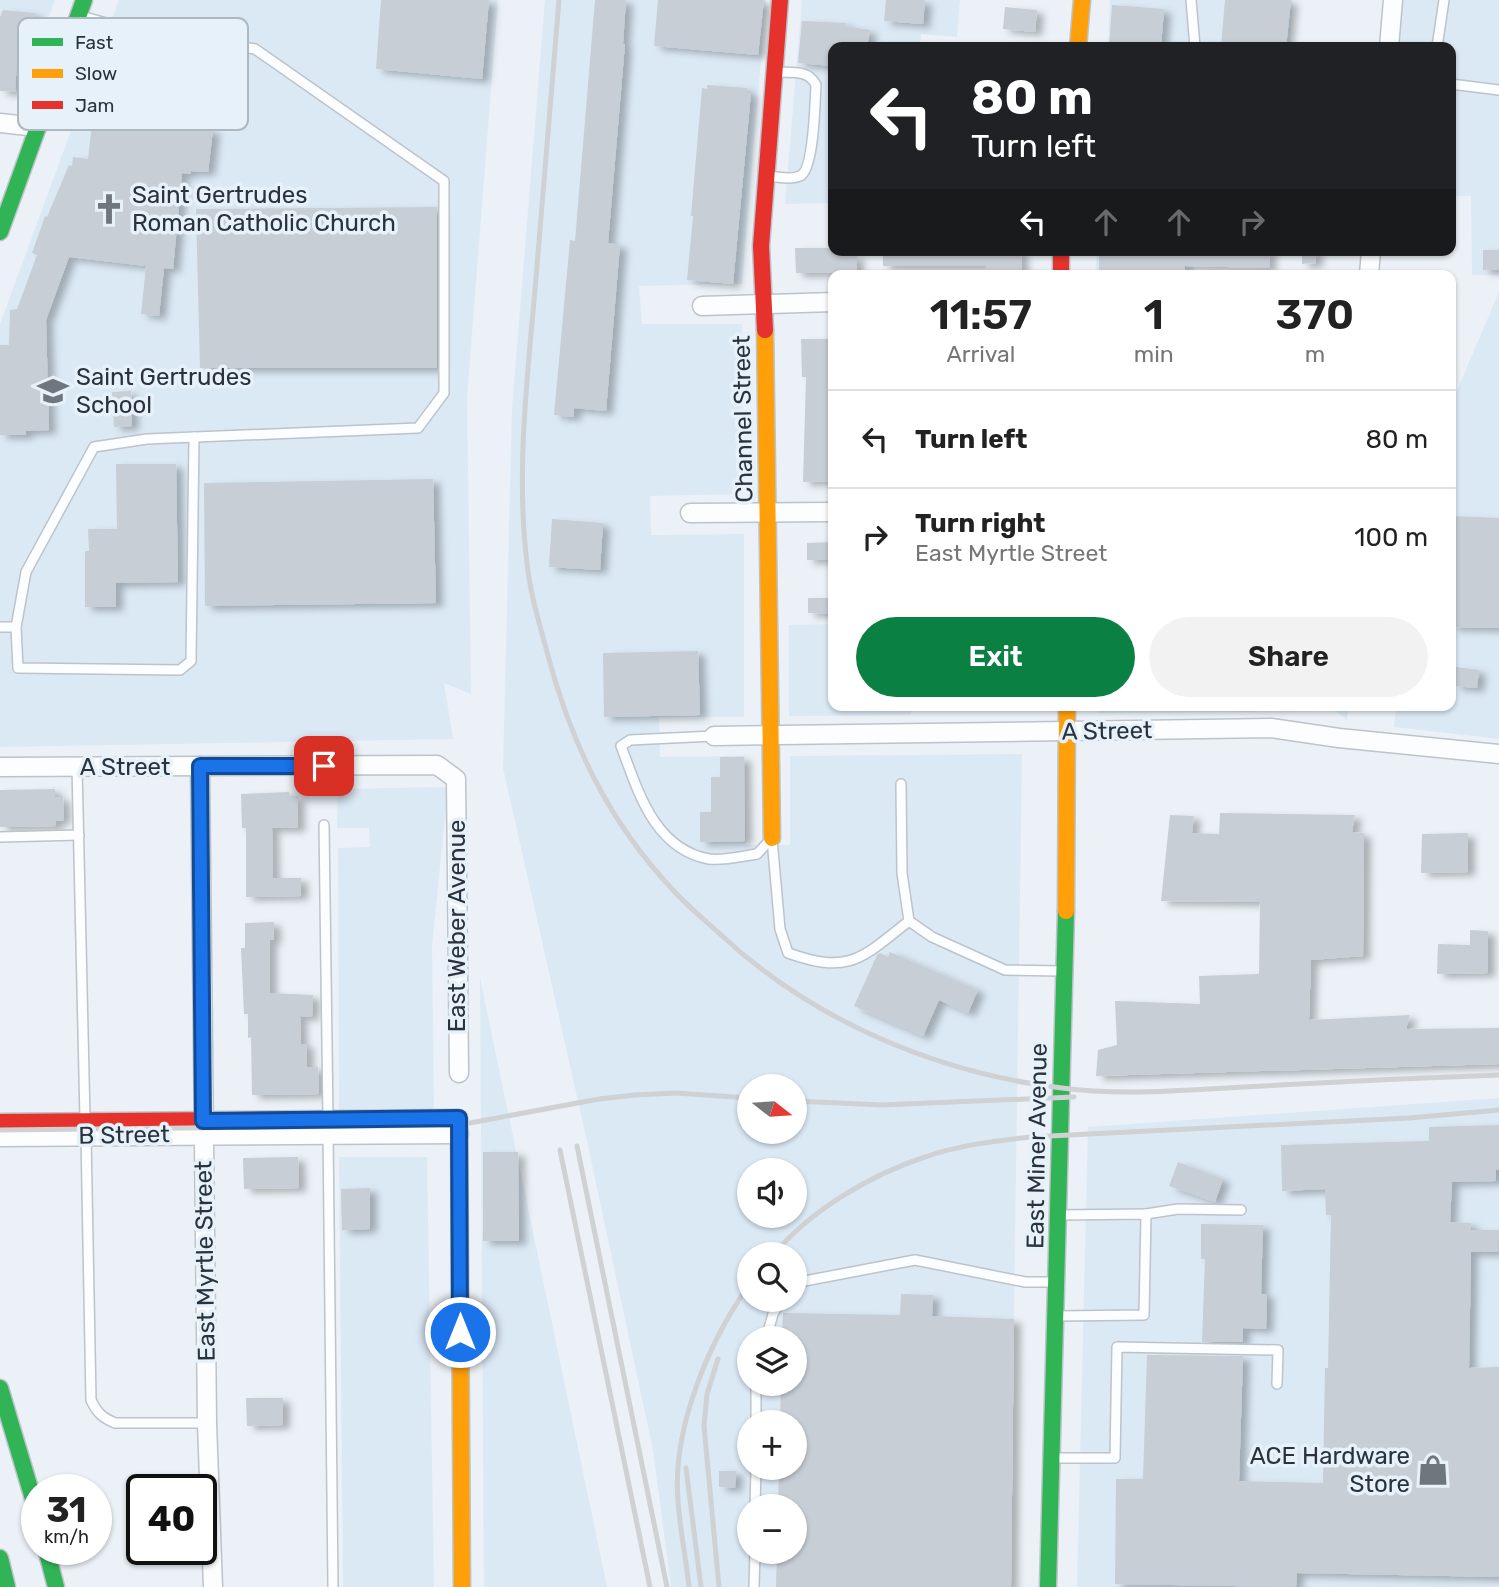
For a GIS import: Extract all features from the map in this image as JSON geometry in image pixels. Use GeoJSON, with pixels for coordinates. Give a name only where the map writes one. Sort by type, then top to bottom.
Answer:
{"type":"FeatureCollection","features":[{"type":"Feature","properties":{"kind":"main road","name":"Channel Street"},"geometry":{"type":"LineString","coordinates":[[772,838],[765,304],[761,246],[780,0]]}},
{"type":"Feature","properties":{"kind":"main road"},"geometry":{"type":"LineString","coordinates":[[1079,42],[1083,0]]}},
{"type":"Feature","properties":{"kind":"main road"},"geometry":{"type":"LineString","coordinates":[[0,232],[36,130]]}},
{"type":"Feature","properties":{"kind":"main road","name":"East Miner Avenue"},"geometry":{"type":"LineString","coordinates":[[1048,1587],[1068,845],[1067,711]]}},
{"type":"Feature","properties":{"kind":"main road"},"geometry":{"type":"LineString","coordinates":[[0,1122],[86,1129]]}},
{"type":"Feature","properties":{"kind":"main road"},"geometry":{"type":"LineString","coordinates":[[459,1126],[463,1587]]}},
{"type":"Feature","properties":{"kind":"main road"},"geometry":{"type":"LineString","coordinates":[[0,1388],[26,1474]]}},
{"type":"Feature","properties":{"kind":"main road"},"geometry":{"type":"LineString","coordinates":[[0,1558],[7,1587]]}},
{"type":"Feature","properties":{"kind":"main road"},"geometry":{"type":"LineString","coordinates":[[50,1565],[55,1587]]}},
{"type":"Feature","properties":{"kind":"street"},"geometry":{"type":"LineString","coordinates":[[1389,42],[1393,0]]}},
{"type":"Feature","properties":{"kind":"street"},"geometry":{"type":"LineString","coordinates":[[0,123],[18,125]]}},
{"type":"Feature","properties":{"kind":"street"},"geometry":{"type":"LineString","coordinates":[[702,306],[828,302]]}},
{"type":"Feature","properties":{"kind":"street"},"geometry":{"type":"LineString","coordinates":[[691,513],[828,512]]}},
{"type":"Feature","properties":{"kind":"street","name":"A Street"},"geometry":{"type":"LineString","coordinates":[[714,736],[1285,729],[1339,738],[1499,754]]}},
{"type":"Feature","properties":{"kind":"street","name":"A Street"},"geometry":{"type":"LineString","coordinates":[[0,768],[437,765],[456,779]]}},
{"type":"Feature","properties":{"kind":"street","name":"East Myrtle Street"},"geometry":{"type":"LineString","coordinates":[[200,766],[207,1423],[213,1587]]}},
{"type":"Feature","properties":{"kind":"street","name":"East Weber Avenue"},"geometry":{"type":"LineString","coordinates":[[456,779],[458,1073]]}},
{"type":"Feature","properties":{"kind":"street","name":"B Street"},"geometry":{"type":"LineString","coordinates":[[0,1137],[86,1129],[459,1126]]}},
{"type":"Feature","properties":{"kind":"lane"},"geometry":{"type":"LineString","coordinates":[[1191,0],[1195,42]]}},
{"type":"Feature","properties":{"kind":"lane"},"geometry":{"type":"LineString","coordinates":[[1438,42],[1444,0]]}},
{"type":"Feature","properties":{"kind":"lane"},"geometry":{"type":"LineString","coordinates":[[81,8],[102,18]]}},
{"type":"Feature","properties":{"kind":"lane"},"geometry":{"type":"LineString","coordinates":[[194,437],[191,661],[180,670],[18,668],[16,627],[26,572],[94,447],[147,439],[194,437],[418,428],[444,393],[444,181],[255,49],[248,48]]}},
{"type":"Feature","properties":{"kind":"lane"},"geometry":{"type":"LineString","coordinates":[[765,176],[798,178],[803,175],[809,164],[816,85],[805,73],[774,72]]}},
{"type":"Feature","properties":{"kind":"lane"},"geometry":{"type":"LineString","coordinates":[[1456,85],[1499,90]]}},
{"type":"Feature","properties":{"kind":"lane"},"geometry":{"type":"LineString","coordinates":[[0,627],[16,627]]}},
{"type":"Feature","properties":{"kind":"lane"},"geometry":{"type":"LineString","coordinates":[[714,736],[630,740],[621,746],[644,808],[676,847],[710,859],[757,854],[772,838]]}},
{"type":"Feature","properties":{"kind":"lane"},"geometry":{"type":"LineString","coordinates":[[77,767],[91,1401],[96,1411],[115,1423],[207,1423]]}},
{"type":"Feature","properties":{"kind":"lane"},"geometry":{"type":"LineString","coordinates":[[901,784],[902,873],[909,921],[932,937],[1005,970],[1064,971]]}},
{"type":"Feature","properties":{"kind":"lane"},"geometry":{"type":"LineString","coordinates":[[324,825],[333,1587]]}},
{"type":"Feature","properties":{"kind":"lane"},"geometry":{"type":"LineString","coordinates":[[0,837],[79,835]]}},
{"type":"Feature","properties":{"kind":"lane"},"geometry":{"type":"LineString","coordinates":[[772,838],[780,929],[788,953],[816,963],[847,963],[872,950],[909,921]]}},
{"type":"Feature","properties":{"kind":"lane"},"geometry":{"type":"LineString","coordinates":[[1058,1215],[1146,1214],[1178,1209],[1241,1210]]}},
{"type":"Feature","properties":{"kind":"lane"},"geometry":{"type":"LineString","coordinates":[[1055,1316],[1144,1315],[1146,1214]]}},
{"type":"Feature","properties":{"kind":"lane"},"geometry":{"type":"LineString","coordinates":[[807,1281],[915,1260],[1025,1282],[1056,1282]]}},
{"type":"Feature","properties":{"kind":"lane"},"geometry":{"type":"LineString","coordinates":[[1052,1458],[1115,1458],[1117,1347],[1278,1350],[1277,1384]]}},
{"type":"Feature","properties":{"kind":"lane"},"geometry":{"type":"LineString","coordinates":[[754,1587],[755,1564]]}},
{"type":"Feature","properties":{"kind":"shaded area"},"geometry":{"type":"Polygon","coordinates":[[[0,0],[55,0],[48,18],[18,18],[18,90],[0,89],[0,0]]]}},
{"type":"Feature","properties":{"kind":"shaded area"},"geometry":{"type":"Polygon","coordinates":[[[119,0],[498,0],[467,397],[471,694],[444,683],[453,739],[0,747],[0,324],[71,130],[248,130],[248,18],[112,18],[119,0]]]}},
{"type":"Feature","properties":{"kind":"shaded area"},"geometry":{"type":"Polygon","coordinates":[[[545,0],[766,0],[742,284],[639,286],[642,324],[742,324],[743,494],[650,496],[651,535],[744,534],[744,717],[659,717],[660,757],[745,756],[746,845],[790,845],[790,756],[1022,754],[1010,1587],[671,1587],[653,1450],[503,768],[512,409],[545,0]]]}},
{"type":"Feature","properties":{"kind":"shaded area"},"geometry":{"type":"Polygon","coordinates":[[[802,0],[960,0],[957,37],[921,34],[920,42],[828,42],[828,203],[785,204],[802,0]]]}},
{"type":"Feature","properties":{"kind":"shaded area"},"geometry":{"type":"Polygon","coordinates":[[[1110,0],[1293,0],[1290,42],[1108,42],[1110,0]]]}},
{"type":"Feature","properties":{"kind":"shaded area"},"geometry":{"type":"Polygon","coordinates":[[[1390,0],[1499,0],[1499,275],[1472,275],[1471,196],[1456,196],[1456,42],[1386,42],[1390,0]]]}},
{"type":"Feature","properties":{"kind":"shaded area"},"geometry":{"type":"Polygon","coordinates":[[[1097,256],[1194,256],[1194,270],[1095,270],[1097,256]]]}},
{"type":"Feature","properties":{"kind":"shaded area"},"geometry":{"type":"Polygon","coordinates":[[[1499,292],[1499,739],[1394,727],[1395,711],[1456,711],[1456,393],[1499,292]]]}},
{"type":"Feature","properties":{"kind":"shaded area"},"geometry":{"type":"Polygon","coordinates":[[[828,624],[828,711],[911,711],[911,715],[789,716],[789,625],[828,624]]]}},
{"type":"Feature","properties":{"kind":"shaded area"},"geometry":{"type":"Polygon","coordinates":[[[1098,711],[1336,711],[1098,713],[1098,711]]]}},
{"type":"Feature","properties":{"kind":"shaded area"},"geometry":{"type":"Polygon","coordinates":[[[1336,711],[1348,711],[1347,720],[1336,711]]]}},
{"type":"Feature","properties":{"kind":"shaded area"},"geometry":{"type":"Polygon","coordinates":[[[448,787],[432,946],[434,1109],[339,1110],[338,848],[370,847],[369,828],[337,828],[338,789],[448,787]]]}},
{"type":"Feature","properties":{"kind":"shaded area"},"geometry":{"type":"Polygon","coordinates":[[[480,978],[607,1587],[484,1587],[480,978]]]}},
{"type":"Feature","properties":{"kind":"shaded area"},"geometry":{"type":"Polygon","coordinates":[[[1499,1098],[1499,1587],[1077,1587],[1088,1127],[1499,1098]]]}},
{"type":"Feature","properties":{"kind":"shaded area"},"geometry":{"type":"Polygon","coordinates":[[[339,1157],[427,1157],[434,1587],[343,1587],[339,1157]]]}},
{"type":"Feature","properties":{"kind":"building"},"geometry":{"type":"Polygon","coordinates":[[[381,0],[489,0],[482,79],[376,69],[381,0]]]}},
{"type":"Feature","properties":{"kind":"building"},"geometry":{"type":"Polygon","coordinates":[[[595,0],[626,0],[625,44],[608,243],[620,245],[606,411],[574,408],[574,417],[554,415],[570,240],[575,241],[595,0]]]}},
{"type":"Feature","properties":{"kind":"building"},"geometry":{"type":"Polygon","coordinates":[[[658,0],[764,0],[758,55],[654,46],[658,0]]]}},
{"type":"Feature","properties":{"kind":"building"},"geometry":{"type":"Polygon","coordinates":[[[886,0],[925,0],[923,24],[884,21],[886,0]]]}},
{"type":"Feature","properties":{"kind":"building"},"geometry":{"type":"Polygon","coordinates":[[[1225,0],[1291,0],[1287,42],[1221,42],[1225,0]]]}},
{"type":"Feature","properties":{"kind":"building"},"geometry":{"type":"Polygon","coordinates":[[[1112,5],[1164,9],[1161,42],[1109,42],[1112,5]]]}},
{"type":"Feature","properties":{"kind":"building"},"geometry":{"type":"Polygon","coordinates":[[[1005,7],[1037,10],[1035,32],[1003,29],[1005,7]]]}},
{"type":"Feature","properties":{"kind":"building"},"geometry":{"type":"Polygon","coordinates":[[[3,10],[35,13],[34,18],[18,18],[15,92],[0,91],[0,17],[3,10]]]}},
{"type":"Feature","properties":{"kind":"building"},"geometry":{"type":"Polygon","coordinates":[[[802,21],[846,23],[845,26],[870,30],[868,42],[828,42],[828,66],[798,63],[802,21]]]}},
{"type":"Feature","properties":{"kind":"building"},"geometry":{"type":"Polygon","coordinates":[[[707,85],[747,88],[747,93],[751,93],[733,284],[687,280],[702,88],[707,89],[707,85]]]}},
{"type":"Feature","properties":{"kind":"building"},"geometry":{"type":"Polygon","coordinates":[[[91,130],[213,130],[208,172],[182,173],[173,269],[164,268],[159,316],[141,314],[146,266],[69,257],[46,320],[49,430],[26,431],[26,435],[0,435],[0,345],[9,345],[10,310],[17,309],[37,255],[32,253],[45,216],[47,217],[69,165],[72,166],[73,157],[88,159],[91,130]]]}},
{"type":"Feature","properties":{"kind":"building"},"geometry":{"type":"Polygon","coordinates":[[[437,207],[437,368],[200,368],[196,209],[437,207]]]}},
{"type":"Feature","properties":{"kind":"building"},"geometry":{"type":"Polygon","coordinates":[[[795,248],[828,248],[828,256],[857,256],[857,270],[796,273],[795,248]]]}},
{"type":"Feature","properties":{"kind":"building"},"geometry":{"type":"Polygon","coordinates":[[[1483,250],[1499,250],[1499,270],[1483,270],[1483,250]]]}},
{"type":"Feature","properties":{"kind":"building"},"geometry":{"type":"Polygon","coordinates":[[[883,256],[1021,256],[1022,270],[986,270],[986,266],[883,266],[883,256]]]}},
{"type":"Feature","properties":{"kind":"building"},"geometry":{"type":"Polygon","coordinates":[[[1099,256],[1270,256],[1269,268],[1185,266],[1185,270],[1099,270],[1099,256]]]}},
{"type":"Feature","properties":{"kind":"building"},"geometry":{"type":"Polygon","coordinates":[[[1302,256],[1316,256],[1316,263],[1302,264],[1302,256]]]}},
{"type":"Feature","properties":{"kind":"building"},"geometry":{"type":"Polygon","coordinates":[[[801,339],[828,339],[828,481],[803,482],[806,377],[802,377],[801,339]]]}},
{"type":"Feature","properties":{"kind":"building"},"geometry":{"type":"Polygon","coordinates":[[[131,391],[132,426],[114,427],[112,392],[131,391]]]}},
{"type":"Feature","properties":{"kind":"building"},"geometry":{"type":"Polygon","coordinates":[[[116,464],[176,464],[178,582],[116,583],[116,607],[85,607],[85,551],[89,551],[88,529],[117,529],[116,464]]]}},
{"type":"Feature","properties":{"kind":"building"},"geometry":{"type":"Polygon","coordinates":[[[433,479],[436,603],[205,606],[204,483],[433,479]]]}},
{"type":"Feature","properties":{"kind":"building"},"geometry":{"type":"Polygon","coordinates":[[[1456,516],[1499,518],[1499,628],[1456,627],[1456,516]]]}},
{"type":"Feature","properties":{"kind":"building"},"geometry":{"type":"Polygon","coordinates":[[[552,519],[603,523],[600,570],[549,567],[552,519]]]}},
{"type":"Feature","properties":{"kind":"building"},"geometry":{"type":"Polygon","coordinates":[[[828,542],[828,560],[807,560],[807,543],[828,542]]]}},
{"type":"Feature","properties":{"kind":"building"},"geometry":{"type":"Polygon","coordinates":[[[808,598],[828,598],[828,614],[808,613],[808,598]]]}},
{"type":"Feature","properties":{"kind":"building"},"geometry":{"type":"Polygon","coordinates":[[[698,651],[700,715],[604,717],[603,653],[698,651]]]}},
{"type":"Feature","properties":{"kind":"building"},"geometry":{"type":"Polygon","coordinates":[[[1456,667],[1479,670],[1477,688],[1456,686],[1456,667]]]}},
{"type":"Feature","properties":{"kind":"building"},"geometry":{"type":"Polygon","coordinates":[[[720,757],[744,757],[745,841],[700,842],[700,812],[711,812],[711,777],[720,777],[720,757]]]}},
{"type":"Feature","properties":{"kind":"building"},"geometry":{"type":"Polygon","coordinates":[[[55,789],[55,797],[63,797],[64,820],[56,821],[56,826],[0,827],[0,790],[55,789]]]}},
{"type":"Feature","properties":{"kind":"building"},"geometry":{"type":"Polygon","coordinates":[[[289,792],[289,796],[298,796],[298,828],[272,828],[273,878],[301,878],[301,896],[246,897],[246,828],[242,828],[241,794],[289,792]]]}},
{"type":"Feature","properties":{"kind":"building"},"geometry":{"type":"Polygon","coordinates":[[[1220,813],[1355,815],[1352,832],[1364,833],[1363,956],[1311,960],[1309,1020],[1410,1015],[1406,1029],[1499,1028],[1499,1064],[1096,1076],[1098,1050],[1117,1045],[1115,1001],[1200,1004],[1199,976],[1259,974],[1260,902],[1161,901],[1170,815],[1194,816],[1192,833],[1219,834],[1220,813]]]}},
{"type":"Feature","properties":{"kind":"building"},"geometry":{"type":"Polygon","coordinates":[[[1468,833],[1468,872],[1421,873],[1422,834],[1468,833]]]}},
{"type":"Feature","properties":{"kind":"building"},"geometry":{"type":"Polygon","coordinates":[[[274,922],[274,940],[270,940],[270,993],[313,995],[312,1017],[300,1016],[301,1044],[307,1044],[307,1067],[318,1067],[319,1094],[252,1095],[251,1037],[248,1038],[248,1014],[244,1014],[241,948],[245,948],[245,923],[274,922]]]}},
{"type":"Feature","properties":{"kind":"building"},"geometry":{"type":"Polygon","coordinates":[[[1470,930],[1488,931],[1488,973],[1437,974],[1438,944],[1470,945],[1470,930]]]}},
{"type":"Feature","properties":{"kind":"building"},"geometry":{"type":"Polygon","coordinates":[[[890,952],[978,990],[968,1013],[939,1000],[923,1036],[854,1006],[877,955],[880,953],[888,957],[890,952]]]}},
{"type":"Feature","properties":{"kind":"building"},"geometry":{"type":"Polygon","coordinates":[[[1499,1125],[1499,1170],[1496,1170],[1496,1181],[1452,1182],[1450,1222],[1471,1223],[1471,1230],[1499,1230],[1498,1252],[1471,1252],[1469,1368],[1499,1367],[1499,1577],[1297,1573],[1296,1587],[1115,1584],[1116,1479],[1143,1479],[1147,1355],[1243,1356],[1239,1481],[1323,1483],[1331,1215],[1326,1215],[1325,1189],[1282,1191],[1281,1145],[1429,1141],[1429,1127],[1499,1125]]]}},
{"type":"Feature","properties":{"kind":"building"},"geometry":{"type":"Polygon","coordinates":[[[483,1152],[518,1152],[519,1241],[483,1241],[483,1152]]]}},
{"type":"Feature","properties":{"kind":"building"},"geometry":{"type":"Polygon","coordinates":[[[298,1157],[299,1188],[244,1189],[243,1158],[298,1157]]]}},
{"type":"Feature","properties":{"kind":"building"},"geometry":{"type":"Polygon","coordinates":[[[1178,1162],[1223,1179],[1215,1202],[1169,1186],[1178,1162]]]}},
{"type":"Feature","properties":{"kind":"building"},"geometry":{"type":"Polygon","coordinates":[[[370,1188],[370,1229],[342,1230],[341,1189],[370,1188]]]}},
{"type":"Feature","properties":{"kind":"building"},"geometry":{"type":"Polygon","coordinates":[[[1201,1224],[1263,1225],[1261,1294],[1267,1294],[1266,1329],[1243,1328],[1243,1342],[1202,1342],[1205,1259],[1201,1259],[1201,1224]]]}},
{"type":"Feature","properties":{"kind":"building"},"geometry":{"type":"Polygon","coordinates":[[[901,1294],[933,1295],[932,1316],[1014,1319],[1011,1587],[776,1587],[777,1564],[807,1564],[807,1494],[778,1494],[779,1480],[807,1480],[807,1410],[780,1410],[781,1396],[807,1396],[807,1326],[782,1326],[783,1313],[900,1315],[901,1294]]]}},
{"type":"Feature","properties":{"kind":"building"},"geometry":{"type":"Polygon","coordinates":[[[246,1398],[283,1398],[283,1425],[247,1426],[246,1398]]]}},
{"type":"Feature","properties":{"kind":"building"},"geometry":{"type":"Polygon","coordinates":[[[719,1471],[736,1471],[735,1488],[719,1487],[719,1471]]]}},
{"type":"Feature","properties":{"kind":"railway"},"geometry":{"type":"LineString","coordinates":[[559,0],[524,426],[522,495],[527,563],[547,652],[580,749],[611,808],[650,864],[684,902],[756,965],[795,993],[879,1038],[923,1056],[969,1070],[1062,1088],[1130,1092],[1499,1075]]}},
{"type":"Feature","properties":{"kind":"railway"},"geometry":{"type":"LineString","coordinates":[[0,1130],[459,1125],[599,1099],[635,1095],[676,1093],[737,1097]]}},
{"type":"Feature","properties":{"kind":"railway"},"geometry":{"type":"LineString","coordinates":[[807,1102],[882,1105],[1074,1097]]}},
{"type":"Feature","properties":{"kind":"railway"},"geometry":{"type":"LineString","coordinates":[[785,1242],[823,1209],[863,1184],[904,1165],[964,1146],[1030,1137],[1409,1118],[1499,1110]]}},
{"type":"Feature","properties":{"kind":"railway"},"geometry":{"type":"LineString","coordinates":[[577,1146],[667,1587]]}},
{"type":"Feature","properties":{"kind":"railway"},"geometry":{"type":"LineString","coordinates":[[560,1150],[650,1587]]}},
{"type":"Feature","properties":{"kind":"railway"},"geometry":{"type":"LineString","coordinates":[[689,1587],[678,1501],[681,1445],[687,1416],[707,1360],[737,1303]]}},
{"type":"Feature","properties":{"kind":"railway"},"geometry":{"type":"LineString","coordinates":[[718,1359],[707,1394],[704,1426],[719,1587]]}},
{"type":"Feature","properties":{"kind":"railway"},"geometry":{"type":"LineString","coordinates":[[686,1468],[701,1587]]}},
{"type":"Feature","properties":{"kind":"traffic: fast"},"geometry":{"type":"LineString","coordinates":[[77,18],[84,0]]}},
{"type":"Feature","properties":{"kind":"traffic: fast"},"geometry":{"type":"LineString","coordinates":[[0,232],[37,130]]}},
{"type":"Feature","properties":{"kind":"traffic: fast"},"geometry":{"type":"LineString","coordinates":[[1048,1587],[1066,911]]}},
{"type":"Feature","properties":{"kind":"traffic: fast"},"geometry":{"type":"LineString","coordinates":[[0,1388],[26,1474]]}},
{"type":"Feature","properties":{"kind":"traffic: fast"},"geometry":{"type":"LineString","coordinates":[[0,1558],[7,1587]]}},
{"type":"Feature","properties":{"kind":"traffic: fast"},"geometry":{"type":"LineString","coordinates":[[50,1565],[56,1587]]}},
{"type":"Feature","properties":{"kind":"traffic: slow"},"geometry":{"type":"LineString","coordinates":[[1078,42],[1082,0]]}},
{"type":"Feature","properties":{"kind":"traffic: slow"},"geometry":{"type":"LineString","coordinates":[[765,330],[772,838]]}},
{"type":"Feature","properties":{"kind":"traffic: slow"},"geometry":{"type":"LineString","coordinates":[[1066,911],[1067,711]]}},
{"type":"Feature","properties":{"kind":"traffic: slow"},"geometry":{"type":"LineString","coordinates":[[455,1118],[459,1118],[462,1587]]}},
{"type":"Feature","properties":{"kind":"traffic: jam"},"geometry":{"type":"LineString","coordinates":[[765,330],[761,246],[780,0]]}},
{"type":"Feature","properties":{"kind":"traffic: jam"},"geometry":{"type":"LineString","coordinates":[[1061,256],[1061,270]]}},
{"type":"Feature","properties":{"kind":"traffic: jam"},"geometry":{"type":"LineString","coordinates":[[0,1122],[455,1118]]}},
{"type":"Feature","properties":{"kind":"place","name":"Saint Gertrudes Roman Catholic Church"},"geometry":{"type":"Point","coordinates":[109,209]}},
{"type":"Feature","properties":{"kind":"place","name":"Saint Gertrudes School"},"geometry":{"type":"Point","coordinates":[53,391]}},
{"type":"Feature","properties":{"kind":"place","name":"ACE Hardware Store"},"geometry":{"type":"Point","coordinates":[1433,1470]}},
{"type":"Feature","properties":{"kind":"route"},"geometry":{"type":"LineString","coordinates":[[324,766],[200,766],[203,1121],[459,1118],[460,1332]]}}]}
